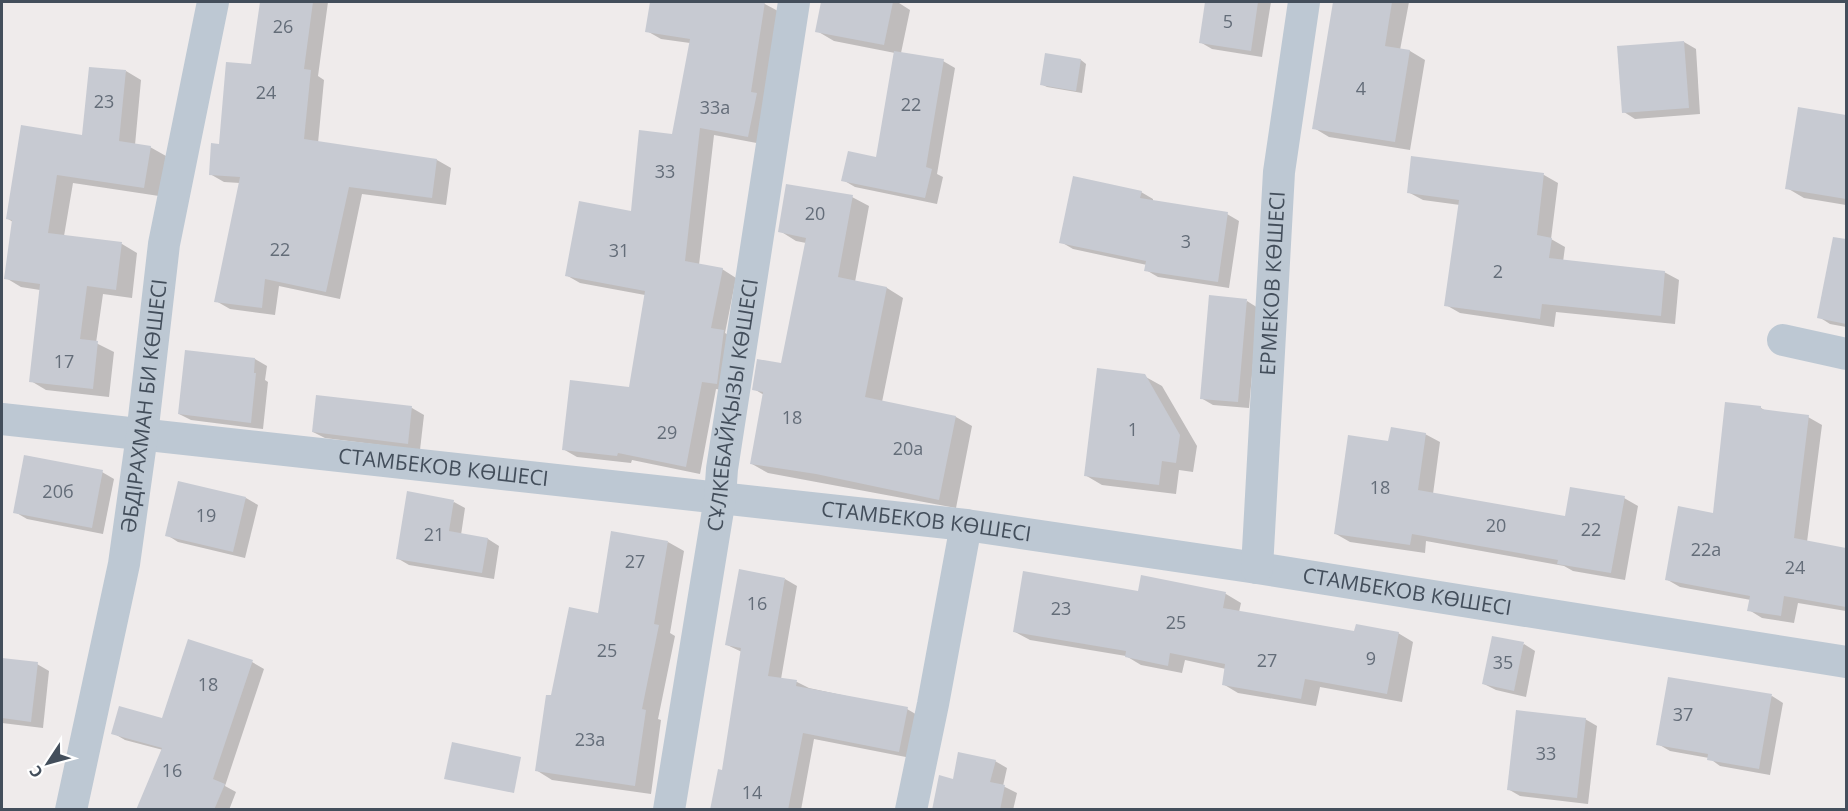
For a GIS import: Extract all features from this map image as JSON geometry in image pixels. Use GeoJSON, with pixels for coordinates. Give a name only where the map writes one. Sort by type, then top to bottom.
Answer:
{"type":"FeatureCollection","features":[{"type":"Feature","properties":{"kind":"street","name":"ӘБДІРАХМАН БИ КӨШЕСІ"},"geometry":{"type":"LineString","coordinates":[[71,810],[124,564],[142,435],[164,244],[213,2]]}},
{"type":"Feature","properties":{"kind":"street","name":"СҰЛКЕБАЙҚЫЗЫ КӨШЕСІ"},"geometry":{"type":"LineString","coordinates":[[669,810],[720,498],[722,469],[794,2]]}},
{"type":"Feature","properties":{"kind":"street","name":"ЕРМЕКОВ КӨШЕСІ"},"geometry":{"type":"LineString","coordinates":[[1257,568],[1279,172],[1304,2]]}},
{"type":"Feature","properties":{"kind":"street"},"geometry":{"type":"LineString","coordinates":[[1784,340],[1846,354]]}},
{"type":"Feature","properties":{"kind":"street","name":"СТАМБЕКОВ КӨШЕСІ"},"geometry":{"type":"LineString","coordinates":[[2,420],[966,525],[1257,568],[1846,662]]}},
{"type":"Feature","properties":{"kind":"street"},"geometry":{"type":"LineString","coordinates":[[911,810],[966,525]]}},
{"type":"Feature","properties":{"kind":"building"},"geometry":{"type":"Polygon","coordinates":[[[260,2],[313,2],[304,69],[311,70],[304,139],[437,159],[432,198],[349,187],[326,292],[265,279],[262,308],[214,302],[240,177],[209,175],[211,143],[219,144],[226,62],[251,64],[260,2]]]}},
{"type":"Feature","properties":{"kind":"building"},"geometry":{"type":"Polygon","coordinates":[[[650,2],[765,2],[751,92],[757,93],[748,137],[700,128],[685,261],[723,268],[711,328],[724,330],[717,384],[702,382],[686,467],[618,453],[617,456],[562,450],[570,380],[629,387],[645,291],[565,276],[579,201],[631,211],[639,130],[672,134],[690,39],[645,32],[650,2]]]}},
{"type":"Feature","properties":{"kind":"building"},"geometry":{"type":"Polygon","coordinates":[[[821,2],[893,2],[884,45],[815,32],[821,2]]]}},
{"type":"Feature","properties":{"kind":"building"},"geometry":{"type":"Polygon","coordinates":[[[1205,2],[1258,2],[1251,51],[1199,43],[1205,2]]]}},
{"type":"Feature","properties":{"kind":"building"},"geometry":{"type":"Polygon","coordinates":[[[1333,2],[1392,2],[1385,46],[1410,50],[1395,142],[1312,129],[1333,2]]]}},
{"type":"Feature","properties":{"kind":"building"},"geometry":{"type":"Polygon","coordinates":[[[1684,41],[1689,108],[1622,113],[1617,46],[1684,41]]]}},
{"type":"Feature","properties":{"kind":"building"},"geometry":{"type":"Polygon","coordinates":[[[894,51],[944,59],[926,167],[932,169],[925,198],[841,181],[848,151],[876,157],[894,51]]]}},
{"type":"Feature","properties":{"kind":"building"},"geometry":{"type":"Polygon","coordinates":[[[1045,53],[1081,59],[1076,91],[1040,85],[1045,53]]]}},
{"type":"Feature","properties":{"kind":"building"},"geometry":{"type":"Polygon","coordinates":[[[89,67],[126,70],[119,141],[151,146],[144,188],[57,175],[48,233],[122,242],[116,290],[87,286],[80,339],[98,341],[93,389],[29,382],[40,284],[4,279],[12,220],[6,219],[21,125],[82,135],[89,67]]]}},
{"type":"Feature","properties":{"kind":"building"},"geometry":{"type":"Polygon","coordinates":[[[1798,107],[1846,115],[1846,199],[1785,189],[1798,107]]]}},
{"type":"Feature","properties":{"kind":"building"},"geometry":{"type":"Polygon","coordinates":[[[1411,156],[1544,173],[1537,235],[1552,238],[1549,258],[1665,271],[1661,316],[1542,304],[1540,319],[1444,306],[1459,200],[1407,193],[1411,156]]]}},
{"type":"Feature","properties":{"kind":"building"},"geometry":{"type":"Polygon","coordinates":[[[1073,176],[1142,191],[1140,198],[1228,212],[1218,282],[1144,271],[1146,261],[1059,243],[1073,176]]]}},
{"type":"Feature","properties":{"kind":"building"},"geometry":{"type":"Polygon","coordinates":[[[786,184],[853,195],[838,277],[887,287],[865,397],[956,416],[939,500],[816,474],[750,464],[763,392],[752,390],[757,359],[781,363],[806,238],[778,232],[786,184]]]}},
{"type":"Feature","properties":{"kind":"building"},"geometry":{"type":"Polygon","coordinates":[[[1833,237],[1846,239],[1846,324],[1817,318],[1833,237]]]}},
{"type":"Feature","properties":{"kind":"building"},"geometry":{"type":"Polygon","coordinates":[[[1209,295],[1247,299],[1238,402],[1200,399],[1209,295]]]}},
{"type":"Feature","properties":{"kind":"building"},"geometry":{"type":"Polygon","coordinates":[[[185,350],[255,358],[254,373],[256,373],[251,423],[178,414],[185,350]]]}},
{"type":"Feature","properties":{"kind":"building"},"geometry":{"type":"Polygon","coordinates":[[[1097,368],[1145,374],[1180,435],[1176,463],[1162,461],[1159,485],[1084,476],[1097,368]]]}},
{"type":"Feature","properties":{"kind":"building"},"geometry":{"type":"Polygon","coordinates":[[[316,395],[412,406],[408,444],[312,432],[316,395]]]}},
{"type":"Feature","properties":{"kind":"building"},"geometry":{"type":"Polygon","coordinates":[[[1725,402],[1809,415],[1794,538],[1846,548],[1846,607],[1784,596],[1781,616],[1747,611],[1750,596],[1665,580],[1678,506],[1713,513],[1725,402]]]}},
{"type":"Feature","properties":{"kind":"building"},"geometry":{"type":"Polygon","coordinates":[[[1391,427],[1426,433],[1418,490],[1565,516],[1570,487],[1625,496],[1611,573],[1557,564],[1558,560],[1412,534],[1410,545],[1334,534],[1348,435],[1388,441],[1391,427]]]}},
{"type":"Feature","properties":{"kind":"building"},"geometry":{"type":"Polygon","coordinates":[[[24,455],[103,470],[92,528],[13,513],[24,455]]]}},
{"type":"Feature","properties":{"kind":"building"},"geometry":{"type":"Polygon","coordinates":[[[178,481],[246,497],[233,552],[165,536],[178,481]]]}},
{"type":"Feature","properties":{"kind":"building"},"geometry":{"type":"Polygon","coordinates":[[[407,491],[454,500],[449,531],[488,538],[482,573],[396,559],[407,491]]]}},
{"type":"Feature","properties":{"kind":"building"},"geometry":{"type":"Polygon","coordinates":[[[611,531],[668,541],[654,624],[659,625],[642,709],[646,710],[635,786],[535,771],[546,695],[551,695],[569,607],[598,613],[611,531]]]}},
{"type":"Feature","properties":{"kind":"building"},"geometry":{"type":"Polygon","coordinates":[[[739,569],[785,578],[768,676],[797,680],[796,686],[908,707],[899,752],[803,733],[788,810],[710,810],[718,769],[722,770],[741,648],[725,645],[739,569]]]}},
{"type":"Feature","properties":{"kind":"building"},"geometry":{"type":"Polygon","coordinates":[[[1023,571],[1138,591],[1141,575],[1226,592],[1223,608],[1354,631],[1356,624],[1399,632],[1387,694],[1305,679],[1301,699],[1222,685],[1225,664],[1170,653],[1168,666],[1125,657],[1126,651],[1013,632],[1023,571]]]}},
{"type":"Feature","properties":{"kind":"building"},"geometry":{"type":"Polygon","coordinates":[[[1492,636],[1524,642],[1514,691],[1482,684],[1492,636]]]}},
{"type":"Feature","properties":{"kind":"building"},"geometry":{"type":"Polygon","coordinates":[[[188,639],[253,660],[213,779],[225,784],[214,810],[136,810],[162,748],[111,734],[119,706],[162,718],[188,639]]]}},
{"type":"Feature","properties":{"kind":"building"},"geometry":{"type":"Polygon","coordinates":[[[2,658],[38,662],[31,722],[2,718],[2,658]]]}},
{"type":"Feature","properties":{"kind":"building"},"geometry":{"type":"Polygon","coordinates":[[[1668,677],[1772,694],[1759,769],[1707,760],[1708,754],[1656,745],[1668,677]]]}},
{"type":"Feature","properties":{"kind":"building"},"geometry":{"type":"Polygon","coordinates":[[[1516,710],[1586,718],[1577,798],[1507,790],[1516,710]]]}},
{"type":"Feature","properties":{"kind":"building"},"geometry":{"type":"Polygon","coordinates":[[[452,742],[521,757],[514,793],[444,779],[452,742]]]}},
{"type":"Feature","properties":{"kind":"building"},"geometry":{"type":"Polygon","coordinates":[[[958,752],[996,760],[990,782],[1005,785],[1000,810],[932,810],[939,775],[953,779],[958,752]]]}}]}
